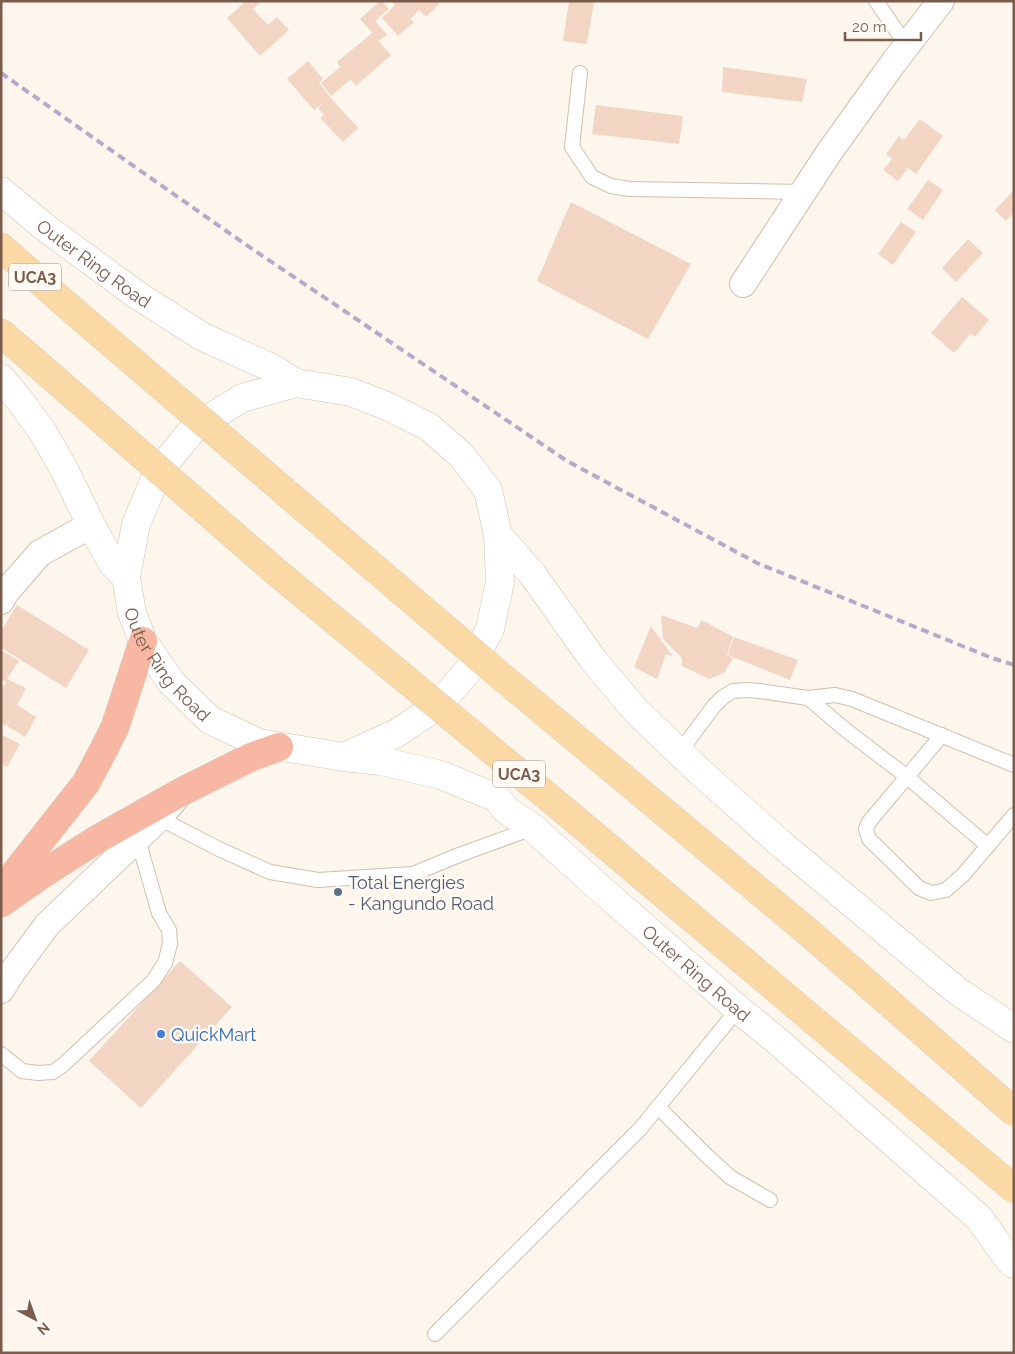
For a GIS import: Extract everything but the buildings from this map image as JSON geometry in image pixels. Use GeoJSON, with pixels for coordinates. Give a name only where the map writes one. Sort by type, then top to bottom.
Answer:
{"type":"FeatureCollection","features":[{"type":"Feature","properties":{"kind":"highway"},"geometry":{"type":"LineString","coordinates":[[1,896],[12,876],[86,782],[104,750],[115,727],[142,641]]}},
{"type":"Feature","properties":{"kind":"highway"},"geometry":{"type":"LineString","coordinates":[[1,903],[96,840],[145,821],[183,791],[251,757],[279,746]]}},
{"type":"Feature","properties":{"kind":"main road","name":"Outer Ring Road"},"geometry":{"type":"LineString","coordinates":[[1,191],[46,229],[137,295],[203,337],[272,368],[296,384]]}},
{"type":"Feature","properties":{"kind":"main road","name":"UCA3"},"geometry":{"type":"LineString","coordinates":[[1,247],[496,672],[807,931],[1014,1112]]}},
{"type":"Feature","properties":{"kind":"main road","name":"UCA3"},"geometry":{"type":"LineString","coordinates":[[1,333],[275,571],[1014,1190]]}},
{"type":"Feature","properties":{"kind":"main road"},"geometry":{"type":"LineString","coordinates":[[1,378],[42,431],[64,467],[92,527],[113,564],[126,577]]}},
{"type":"Feature","properties":{"kind":"main road","name":"Outer Ring Road"},"geometry":{"type":"LineString","coordinates":[[344,757],[397,733],[437,706],[468,671],[490,628],[500,582],[498,535],[488,490],[461,455],[429,427],[387,406],[351,392],[296,384],[242,398],[194,428],[158,472],[136,524],[126,577],[132,613],[142,641],[170,682],[210,720],[259,743],[344,757],[381,761],[441,775],[497,798],[506,810],[534,828],[594,884],[979,1218],[1011,1262]]}},
{"type":"Feature","properties":{"kind":"main road","name":"Outer Ring Road"},"geometry":{"type":"LineString","coordinates":[[498,535],[533,575],[594,661],[636,712],[781,844],[956,990],[1014,1029]]}},
{"type":"Feature","properties":{"kind":"street"},"geometry":{"type":"LineString","coordinates":[[743,284],[828,154],[941,1]]}},
{"type":"Feature","properties":{"kind":"street"},"geometry":{"type":"LineString","coordinates":[[1,601],[6,592],[40,553],[92,527]]}},
{"type":"Feature","properties":{"kind":"street"},"geometry":{"type":"LineString","coordinates":[[1,990],[13,970],[47,924],[145,821]]}},
{"type":"Feature","properties":{"kind":"lane"},"geometry":{"type":"LineString","coordinates":[[876,1],[907,46]]}},
{"type":"Feature","properties":{"kind":"lane"},"geometry":{"type":"LineString","coordinates":[[580,73],[572,147],[592,177],[611,186],[630,189],[803,192]]}},
{"type":"Feature","properties":{"kind":"lane"},"geometry":{"type":"LineString","coordinates":[[680,753],[714,706],[723,697],[733,691],[747,690],[808,698],[835,695],[852,699],[1014,765]]}},
{"type":"Feature","properties":{"kind":"lane"},"geometry":{"type":"LineString","coordinates":[[808,698],[847,731],[906,776],[988,846]]}},
{"type":"Feature","properties":{"kind":"lane"},"geometry":{"type":"LineString","coordinates":[[942,735],[868,822],[866,830],[869,839],[919,888],[931,893],[946,890],[963,875],[1014,815]]}},
{"type":"Feature","properties":{"kind":"lane"},"geometry":{"type":"LineString","coordinates":[[1,1054],[22,1071],[38,1074],[54,1072],[64,1065],[152,981],[166,963],[170,944],[168,930],[159,913],[145,821],[219,849],[270,872],[318,880],[413,874],[534,828]]}},
{"type":"Feature","properties":{"kind":"lane"},"geometry":{"type":"LineString","coordinates":[[435,1334],[640,1129],[738,1009]]}},
{"type":"Feature","properties":{"kind":"lane"},"geometry":{"type":"LineString","coordinates":[[658,1107],[730,1177],[770,1200]]}},
{"type":"Feature","properties":{"kind":"railway"},"geometry":{"type":"LineString","coordinates":[[1,73],[242,242],[567,461],[757,563],[992,658],[1014,665]]}},
{"type":"Feature","properties":{"kind":"place","name":"Total Energies - Kangundo Road"},"geometry":{"type":"Point","coordinates":[338,892]}},
{"type":"Feature","properties":{"kind":"place","name":"QuickMart"},"geometry":{"type":"Point","coordinates":[161,1034]}}]}
